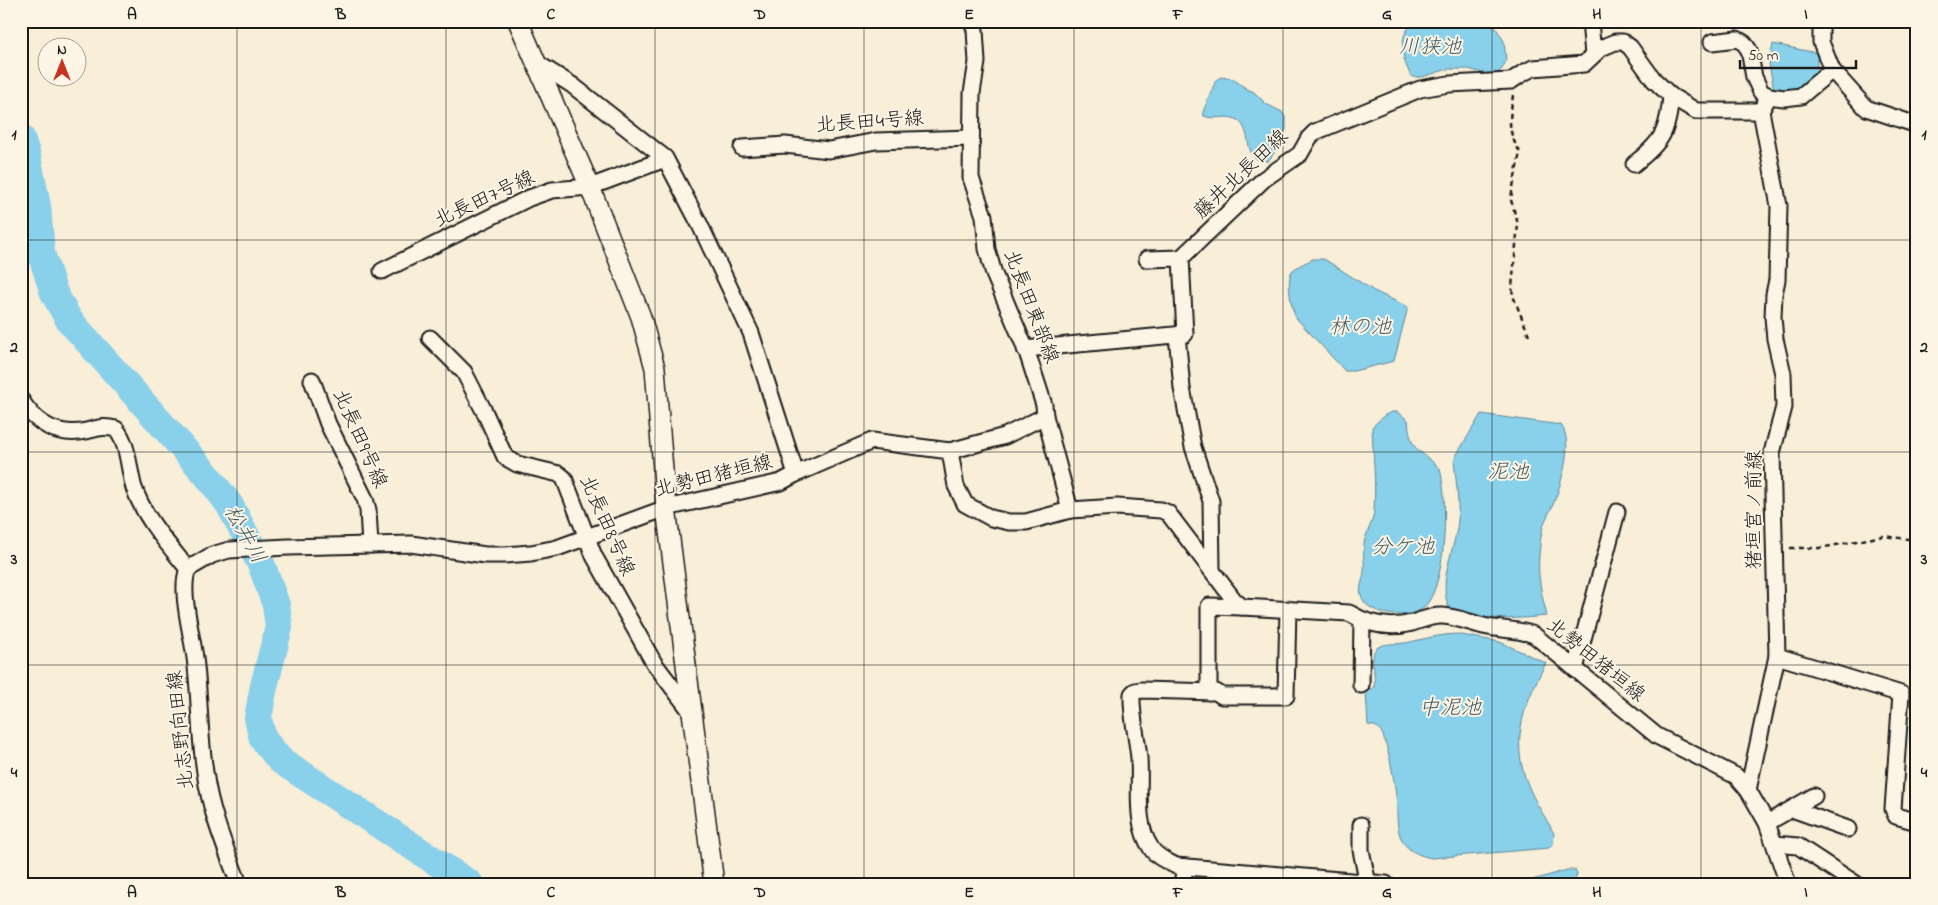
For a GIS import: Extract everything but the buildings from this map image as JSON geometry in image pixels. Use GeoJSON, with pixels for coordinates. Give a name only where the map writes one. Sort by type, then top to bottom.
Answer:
{"type":"FeatureCollection","features":[{"type":"Feature","properties":{"kind":"street"},"geometry":{"type":"LineString","coordinates":[[518,21],[590,187],[641,317],[654,368],[666,508],[714,884]]}},
{"type":"Feature","properties":{"kind":"street","name":"北長田東部線"},"geometry":{"type":"LineString","coordinates":[[972,21],[977,62],[972,92],[971,178],[984,216],[987,249],[994,274],[1025,349],[1044,405],[1045,416],[1070,510]]}},
{"type":"Feature","properties":{"kind":"street"},"geometry":{"type":"LineString","coordinates":[[1590,21],[1593,55]]}},
{"type":"Feature","properties":{"kind":"street"},"geometry":{"type":"LineString","coordinates":[[1821,21],[1821,42],[1832,70],[1866,108],[1917,125]]}},
{"type":"Feature","properties":{"kind":"street"},"geometry":{"type":"LineString","coordinates":[[1712,42],[1737,39],[1744,43],[1749,50],[1754,77],[1761,92],[1769,96],[1784,98],[1801,96],[1832,70]]}},
{"type":"Feature","properties":{"kind":"street","name":"藤井北長田線"},"geometry":{"type":"LineString","coordinates":[[1181,258],[1264,179],[1300,154],[1309,138],[1315,132],[1420,89],[1449,84],[1510,82],[1533,68],[1584,64],[1609,44],[1622,42],[1630,47],[1654,80],[1671,96],[1696,111],[1762,111]]}},
{"type":"Feature","properties":{"kind":"street"},"geometry":{"type":"LineString","coordinates":[[537,63],[572,84],[666,159],[700,225],[751,333],[796,474]]}},
{"type":"Feature","properties":{"kind":"street"},"geometry":{"type":"LineString","coordinates":[[1634,164],[1653,150],[1663,136],[1669,118],[1671,96]]}},
{"type":"Feature","properties":{"kind":"street"},"geometry":{"type":"LineString","coordinates":[[1762,111],[1769,96]]}},
{"type":"Feature","properties":{"kind":"street","name":"猪垣宮ノ前線"},"geometry":{"type":"LineString","coordinates":[[1748,790],[1777,656],[1772,453],[1784,407],[1783,374],[1775,339],[1773,317],[1777,280],[1779,206],[1762,111]]}},
{"type":"Feature","properties":{"kind":"street","name":"北長田4号線"},"geometry":{"type":"LineString","coordinates":[[742,148],[784,145],[829,150],[876,141],[971,138]]}},
{"type":"Feature","properties":{"kind":"street","name":"北長田7号線"},"geometry":{"type":"LineString","coordinates":[[382,271],[529,198],[552,190],[590,187],[666,159]]}},
{"type":"Feature","properties":{"kind":"street"},"geometry":{"type":"LineString","coordinates":[[1025,349],[1185,334],[1181,258],[1147,259]]}},
{"type":"Feature","properties":{"kind":"street"},"geometry":{"type":"LineString","coordinates":[[1177,335],[1182,388],[1193,447],[1211,501],[1212,570]]}},
{"type":"Feature","properties":{"kind":"street","name":"北長田8号線"},"geometry":{"type":"LineString","coordinates":[[430,338],[464,372],[505,457],[517,464],[559,474],[564,478],[594,556],[654,663],[692,714]]}},
{"type":"Feature","properties":{"kind":"street","name":"北長田9号線"},"geometry":{"type":"LineString","coordinates":[[312,380],[328,424],[365,498],[368,510],[370,545]]}},
{"type":"Feature","properties":{"kind":"street"},"geometry":{"type":"LineString","coordinates":[[21,400],[26,409],[40,423],[58,431],[81,432],[104,426],[116,429],[123,437],[134,487],[145,515],[188,568]]}},
{"type":"Feature","properties":{"kind":"street"},"geometry":{"type":"LineString","coordinates":[[1045,416],[1005,436],[950,451],[956,486],[965,504],[991,518],[1009,522],[1026,522],[1070,510],[1117,507],[1161,510],[1168,514],[1234,600],[1242,606]]}},
{"type":"Feature","properties":{"kind":"street","name":"北勢田猪垣線"},"geometry":{"type":"LineString","coordinates":[[188,568],[212,555],[229,550],[411,544],[485,555],[505,555],[557,548],[666,508],[781,482],[872,441],[950,451]]}},
{"type":"Feature","properties":{"kind":"street"},"geometry":{"type":"LineString","coordinates":[[1575,669],[1617,512]]}},
{"type":"Feature","properties":{"kind":"street","name":"北志野向田線"},"geometry":{"type":"LineString","coordinates":[[188,568],[184,577],[185,592],[195,658],[204,771],[218,830],[240,884]]}},
{"type":"Feature","properties":{"kind":"street","name":"北勢田猪垣線"},"geometry":{"type":"LineString","coordinates":[[1209,692],[1209,606],[1242,606],[1350,613],[1362,620],[1382,626],[1400,626],[1442,616],[1490,627],[1520,630],[1534,635],[1657,736],[1724,768],[1736,776],[1748,790],[1767,823],[1788,884]]}},
{"type":"Feature","properties":{"kind":"street"},"geometry":{"type":"LineString","coordinates":[[1288,609],[1286,696],[1222,696],[1216,692],[1141,690],[1135,691],[1132,694],[1139,758],[1141,822],[1144,834],[1152,849],[1162,858],[1176,866],[1386,884]]}},
{"type":"Feature","properties":{"kind":"street"},"geometry":{"type":"LineString","coordinates":[[1361,685],[1362,620]]}},
{"type":"Feature","properties":{"kind":"street"},"geometry":{"type":"LineString","coordinates":[[1777,656],[1901,694],[1893,809],[1896,816],[1917,822]]}},
{"type":"Feature","properties":{"kind":"street"},"geometry":{"type":"LineString","coordinates":[[1767,823],[1814,796]]}},
{"type":"Feature","properties":{"kind":"street"},"geometry":{"type":"LineString","coordinates":[[1792,809],[1848,829]]}},
{"type":"Feature","properties":{"kind":"street"},"geometry":{"type":"LineString","coordinates":[[1361,825],[1361,850],[1368,882]]}},
{"type":"Feature","properties":{"kind":"street"},"geometry":{"type":"LineString","coordinates":[[1775,844],[1798,846],[1856,884]]}},
{"type":"Feature","properties":{"kind":"street"},"geometry":{"type":"LineString","coordinates":[[1182,884],[1185,867]]}},
{"type":"Feature","properties":{"kind":"path"},"geometry":{"type":"LineString","coordinates":[[1515,79],[1509,126],[1513,141],[1520,152],[1511,200],[1518,224],[1512,287],[1513,296],[1529,335]]}},
{"type":"Feature","properties":{"kind":"path"},"geometry":{"type":"LineString","coordinates":[[1774,547],[1820,548],[1883,536],[1917,540]]}},
{"type":"Feature","properties":{"kind":"water","name":"川狭池"},"geometry":{"type":"Polygon","coordinates":[[[1421,21],[1487,21],[1496,28],[1504,41],[1506,61],[1502,69],[1498,73],[1490,75],[1468,69],[1448,69],[1422,77],[1412,77],[1403,54],[1403,42],[1407,30],[1421,21]]]}},
{"type":"Feature","properties":{"kind":"water"},"geometry":{"type":"Polygon","coordinates":[[[1773,44],[1817,53],[1817,70],[1808,86],[1794,94],[1774,90],[1769,64],[1773,44]]]}},
{"type":"Feature","properties":{"kind":"water"},"geometry":{"type":"Polygon","coordinates":[[[1221,77],[1233,79],[1254,92],[1266,104],[1282,112],[1286,119],[1286,129],[1275,152],[1268,161],[1254,157],[1246,133],[1239,121],[1227,117],[1212,118],[1204,116],[1203,112],[1216,80],[1221,77]]]}},
{"type":"Feature","properties":{"kind":"water","name":"林の池"},"geometry":{"type":"Polygon","coordinates":[[[1313,259],[1324,259],[1374,291],[1408,307],[1394,361],[1354,371],[1345,371],[1296,318],[1290,294],[1290,275],[1294,269],[1313,259]]]}},
{"type":"Feature","properties":{"kind":"water","name":"分ケ池"},"geometry":{"type":"Polygon","coordinates":[[[1397,412],[1408,420],[1409,431],[1414,445],[1440,469],[1443,482],[1445,518],[1442,559],[1433,593],[1422,609],[1400,615],[1383,613],[1373,609],[1364,602],[1361,592],[1364,572],[1364,543],[1374,510],[1375,479],[1372,427],[1385,415],[1397,412]]]}},
{"type":"Feature","properties":{"kind":"water","name":"泥池"},"geometry":{"type":"Polygon","coordinates":[[[1481,414],[1561,425],[1565,433],[1567,443],[1565,466],[1555,499],[1544,525],[1540,547],[1539,578],[1547,616],[1497,618],[1473,616],[1449,608],[1445,586],[1446,575],[1458,520],[1454,461],[1481,414]]]}},
{"type":"Feature","properties":{"kind":"water","name":"中泥池"},"geometry":{"type":"Polygon","coordinates":[[[1456,634],[1500,642],[1546,663],[1525,711],[1520,743],[1525,776],[1534,799],[1554,834],[1553,844],[1549,848],[1432,858],[1412,851],[1400,837],[1397,802],[1388,750],[1379,729],[1368,725],[1366,692],[1374,687],[1374,652],[1380,646],[1456,634]]]}},
{"type":"Feature","properties":{"kind":"water"},"geometry":{"type":"Polygon","coordinates":[[[1567,870],[1575,870],[1577,873],[1576,878],[1571,884],[1513,884],[1540,878],[1567,870]]]}},
{"type":"Feature","properties":{"kind":"waterway","name":"松井川"},"geometry":{"type":"LineString","coordinates":[[21,138],[27,156],[37,206],[41,253],[54,293],[69,320],[206,474],[229,504],[262,566],[276,605],[279,627],[258,718],[263,739],[280,760],[470,884]]}}]}
